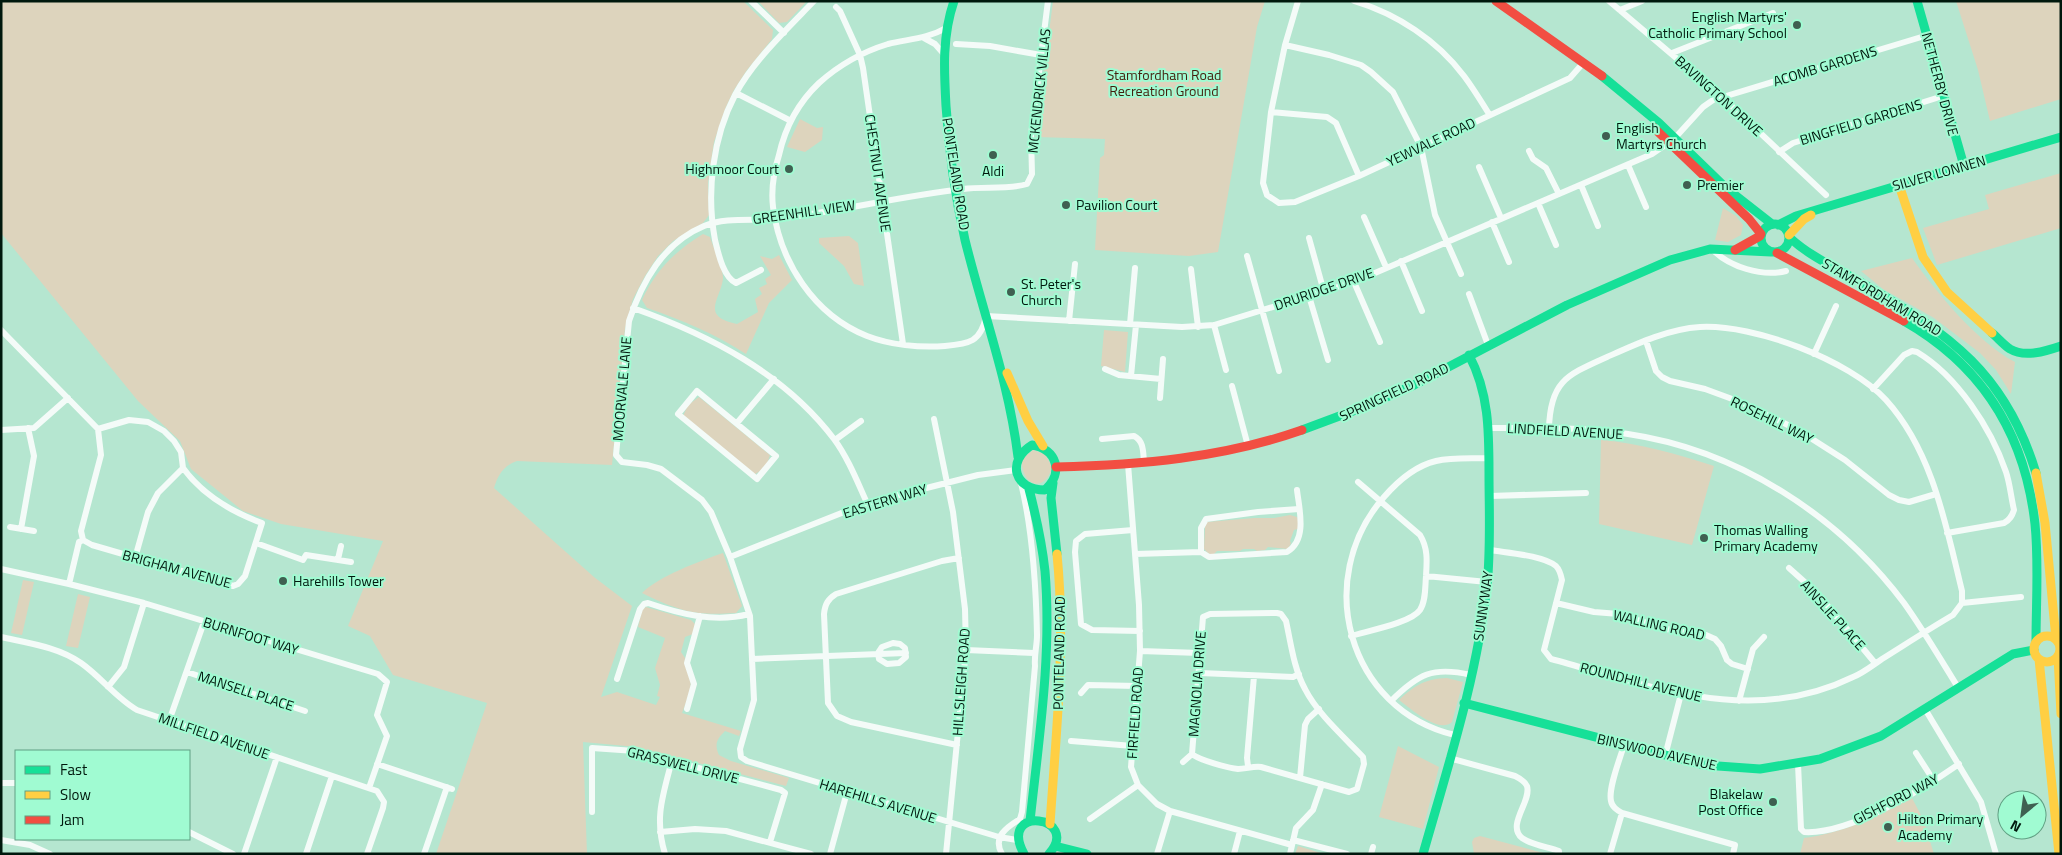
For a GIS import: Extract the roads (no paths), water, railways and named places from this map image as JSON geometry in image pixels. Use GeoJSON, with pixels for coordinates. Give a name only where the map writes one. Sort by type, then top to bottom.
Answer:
{"type":"FeatureCollection","features":[{"type":"Feature","properties":{"kind":"main road","name":"PONTELAND ROAD"},"geometry":{"type":"LineString","coordinates":[[954,1],[946,28],[943,53],[947,123],[956,190],[970,260],[994,343],[1016,433],[1018,457]]}},
{"type":"Feature","properties":{"kind":"main road"},"geometry":{"type":"LineString","coordinates":[[1496,1],[1584,62],[1640,109],[1671,141],[1749,219],[1760,235],[1763,247],[1774,252],[1785,248],[1789,236],[1785,229],[1775,224],[1726,188],[1671,141]]}},
{"type":"Feature","properties":{"kind":"main road","name":"NETHERBY DRIVE"},"geometry":{"type":"LineString","coordinates":[[1917,1],[1964,166]]}},
{"type":"Feature","properties":{"kind":"main road","name":"SILVER LONNEN"},"geometry":{"type":"LineString","coordinates":[[1775,224],[1796,216],[2061,137]]}},
{"type":"Feature","properties":{"kind":"main road"},"geometry":{"type":"LineString","coordinates":[[1899,185],[1923,257],[1947,292],[2010,349],[2022,354],[2039,353],[2061,346]]}},
{"type":"Feature","properties":{"kind":"main road","name":"SILVER LONNEN"},"geometry":{"type":"LineString","coordinates":[[1789,236],[1804,219],[1818,210]]}},
{"type":"Feature","properties":{"kind":"main road"},"geometry":{"type":"LineString","coordinates":[[1734,250],[1760,235],[1765,227],[1775,224]]}},
{"type":"Feature","properties":{"kind":"main road","name":"STAMFORDHAM ROAD"},"geometry":{"type":"LineString","coordinates":[[1789,236],[1809,253],[1939,330],[1976,363],[1995,386],[2022,432],[2038,478],[2044,508],[2051,609],[2056,639]]}},
{"type":"Feature","properties":{"kind":"main road","name":"SPRINGFIELD ROAD"},"geometry":{"type":"LineString","coordinates":[[1056,467],[1128,464],[1212,454],[1248,446],[1330,421],[1383,399],[1568,302],[1659,264],[1695,252],[1712,249],[1774,252]]}},
{"type":"Feature","properties":{"kind":"main road","name":"STAMFORDHAM ROAD"},"geometry":{"type":"LineString","coordinates":[[1774,252],[1896,317],[1932,339],[1967,368],[1992,400],[2017,446],[2030,487],[2037,564],[2035,646]]}},
{"type":"Feature","properties":{"kind":"main road","name":"PONTELAND ROAD"},"geometry":{"type":"LineString","coordinates":[[994,343],[1028,421],[1043,446]]}},
{"type":"Feature","properties":{"kind":"main road","name":"SUNNYWAY"},"geometry":{"type":"LineString","coordinates":[[1423,854],[1471,675],[1487,582],[1490,550],[1487,399],[1477,368],[1469,355]]}},
{"type":"Feature","properties":{"kind":"main road"},"geometry":{"type":"LineString","coordinates":[[1032,445],[1043,446],[1051,454],[1056,467],[1053,483],[1045,490],[1029,489],[1021,482],[1016,470],[1018,457],[1024,448],[1032,445]]}},
{"type":"Feature","properties":{"kind":"main road","name":"PONTELAND ROAD"},"geometry":{"type":"LineString","coordinates":[[1053,483],[1051,498],[1061,597],[1061,653],[1050,824],[1055,832],[1055,846]]}},
{"type":"Feature","properties":{"kind":"main road","name":"PONTELAND ROAD"},"geometry":{"type":"LineString","coordinates":[[1017,840],[1022,826],[1030,821],[1046,661],[1046,600],[1042,554],[1039,526],[1029,489]]}},
{"type":"Feature","properties":{"kind":"main road"},"geometry":{"type":"LineString","coordinates":[[2058,854],[2039,659],[2035,646],[2045,636],[2056,639],[2060,651],[2061,714]]}},
{"type":"Feature","properties":{"kind":"main road","name":"BINSWOOD AVENUE"},"geometry":{"type":"LineString","coordinates":[[1464,703],[1704,765],[1760,769],[1798,764],[1843,751],[1881,736],[2013,654],[2035,646]]}},
{"type":"Feature","properties":{"kind":"main road"},"geometry":{"type":"LineString","coordinates":[[2039,659],[2050,662],[2060,651]]}},
{"type":"Feature","properties":{"kind":"main road"},"geometry":{"type":"LineString","coordinates":[[1030,821],[1043,820],[1050,824]]}},
{"type":"Feature","properties":{"kind":"main road"},"geometry":{"type":"LineString","coordinates":[[1017,840],[1024,854]]}},
{"type":"Feature","properties":{"kind":"main road"},"geometry":{"type":"LineString","coordinates":[[1049,854],[1055,846],[1087,854]]}},
{"type":"Feature","properties":{"kind":"street"},"geometry":{"type":"LineString","coordinates":[[752,1],[784,33]]}},
{"type":"Feature","properties":{"kind":"street"},"geometry":{"type":"LineString","coordinates":[[761,270],[736,283],[730,281],[716,244],[712,224],[712,183],[717,143],[736,93],[750,73],[814,1]]}},
{"type":"Feature","properties":{"kind":"street","name":"MCKENDRICK VILLAS"},"geometry":{"type":"LineString","coordinates":[[1030,181],[1032,174],[1031,135],[1048,1]]}},
{"type":"Feature","properties":{"kind":"street"},"geometry":{"type":"LineString","coordinates":[[1298,1],[1285,45],[1271,112],[1327,117],[1336,123],[1359,176]]}},
{"type":"Feature","properties":{"kind":"street"},"geometry":{"type":"LineString","coordinates":[[1354,1],[1392,16],[1441,50],[1464,76],[1489,114]]}},
{"type":"Feature","properties":{"kind":"street","name":"BAVINGTON DRIVE"},"geometry":{"type":"LineString","coordinates":[[1609,1],[1722,97],[1826,195]]}},
{"type":"Feature","properties":{"kind":"street"},"geometry":{"type":"LineString","coordinates":[[1620,10],[1642,1]]}},
{"type":"Feature","properties":{"kind":"street","name":"CHESTNUT AVENUE"},"geometry":{"type":"LineString","coordinates":[[836,7],[840,11],[860,55],[903,344]]}},
{"type":"Feature","properties":{"kind":"street"},"geometry":{"type":"LineString","coordinates":[[1672,53],[1773,13]]}},
{"type":"Feature","properties":{"kind":"street"},"geometry":{"type":"LineString","coordinates":[[946,28],[924,38],[888,44],[860,55],[845,63],[817,85],[791,121],[782,143],[776,166],[772,206],[777,230],[791,266],[805,289],[822,307],[843,323],[865,335],[884,342],[903,344],[938,346],[960,344],[973,341],[978,336],[986,316]]}},
{"type":"Feature","properties":{"kind":"street","name":"ACOMB GARDENS"},"geometry":{"type":"LineString","coordinates":[[1671,141],[1703,107],[1722,97],[1928,36]]}},
{"type":"Feature","properties":{"kind":"street"},"geometry":{"type":"LineString","coordinates":[[924,38],[935,44],[943,53]]}},
{"type":"Feature","properties":{"kind":"street"},"geometry":{"type":"LineString","coordinates":[[956,44],[990,46],[1041,56]]}},
{"type":"Feature","properties":{"kind":"street"},"geometry":{"type":"LineString","coordinates":[[1285,45],[1351,62],[1371,72],[1393,92],[1421,147],[1435,215],[1461,274]]}},
{"type":"Feature","properties":{"kind":"street","name":"YEWVALE ROAD"},"geometry":{"type":"LineString","coordinates":[[1271,112],[1263,183],[1265,191],[1270,197],[1279,203],[1289,203],[1359,176],[1570,78],[1584,62]]}},
{"type":"Feature","properties":{"kind":"street"},"geometry":{"type":"LineString","coordinates":[[736,93],[791,121]]}},
{"type":"Feature","properties":{"kind":"street","name":"BINGFIELD GARDENS"},"geometry":{"type":"LineString","coordinates":[[1779,152],[1793,144],[1943,96]]}},
{"type":"Feature","properties":{"kind":"street","name":"DRURIDGE DRIVE"},"geometry":{"type":"LineString","coordinates":[[986,316],[1198,327],[1214,325],[1354,282],[1628,165],[1652,154],[1671,141]]}},
{"type":"Feature","properties":{"kind":"street"},"geometry":{"type":"LineString","coordinates":[[1529,151],[1534,159],[1546,168],[1558,194]]}},
{"type":"Feature","properties":{"kind":"street"},"geometry":{"type":"LineString","coordinates":[[1628,165],[1646,207]]}},
{"type":"Feature","properties":{"kind":"street"},"geometry":{"type":"LineString","coordinates":[[1479,167],[1501,218]]}},
{"type":"Feature","properties":{"kind":"street","name":"GREENHILL VIEW"},"geometry":{"type":"LineString","coordinates":[[712,224],[724,221],[775,219],[956,190],[1024,186],[1030,181]]}},
{"type":"Feature","properties":{"kind":"street"},"geometry":{"type":"LineString","coordinates":[[1581,185],[1598,226]]}},
{"type":"Feature","properties":{"kind":"street"},"geometry":{"type":"LineString","coordinates":[[1538,203],[1556,246]]}},
{"type":"Feature","properties":{"kind":"street"},"geometry":{"type":"LineString","coordinates":[[1364,217],[1386,267]]}},
{"type":"Feature","properties":{"kind":"street"},"geometry":{"type":"LineString","coordinates":[[1492,222],[1509,262]]}},
{"type":"Feature","properties":{"kind":"street","name":"MOORVALE LANE"},"geometry":{"type":"LineString","coordinates":[[712,224],[697,230],[667,251],[648,275],[633,308],[628,330],[616,457],[622,462],[647,465],[661,470],[702,500],[711,512],[730,558]]}},
{"type":"Feature","properties":{"kind":"street"},"geometry":{"type":"LineString","coordinates":[[1309,238],[1324,292]]}},
{"type":"Feature","properties":{"kind":"street"},"geometry":{"type":"LineString","coordinates":[[1712,249],[1720,257],[1757,271],[1773,274],[1786,271]]}},
{"type":"Feature","properties":{"kind":"street"},"geometry":{"type":"LineString","coordinates":[[1247,256],[1280,371]]}},
{"type":"Feature","properties":{"kind":"street"},"geometry":{"type":"LineString","coordinates":[[1401,261],[1422,311]]}},
{"type":"Feature","properties":{"kind":"street"},"geometry":{"type":"LineString","coordinates":[[1069,321],[1075,264]]}},
{"type":"Feature","properties":{"kind":"street"},"geometry":{"type":"LineString","coordinates":[[1132,376],[1135,268]]}},
{"type":"Feature","properties":{"kind":"street"},"geometry":{"type":"LineString","coordinates":[[1191,269],[1198,327]]}},
{"type":"Feature","properties":{"kind":"street"},"geometry":{"type":"LineString","coordinates":[[1354,282],[1380,342]]}},
{"type":"Feature","properties":{"kind":"street"},"geometry":{"type":"LineString","coordinates":[[1469,294],[1488,345]]}},
{"type":"Feature","properties":{"kind":"street"},"geometry":{"type":"LineString","coordinates":[[1309,296],[1328,360]]}},
{"type":"Feature","properties":{"kind":"street"},"geometry":{"type":"LineString","coordinates":[[1814,354],[1836,306]]}},
{"type":"Feature","properties":{"kind":"street"},"geometry":{"type":"LineString","coordinates":[[633,308],[680,325],[721,345],[774,379],[806,407],[835,440],[852,469],[867,503]]}},
{"type":"Feature","properties":{"kind":"street"},"geometry":{"type":"LineString","coordinates":[[1214,325],[1226,370]]}},
{"type":"Feature","properties":{"kind":"street"},"geometry":{"type":"LineString","coordinates":[[1548,429],[1549,411],[1553,394],[1560,384],[1594,363],[1646,341],[1680,330],[1701,327],[1719,328],[1764,336],[1814,354],[1855,376],[1885,400],[1904,423],[1929,473],[1936,494],[1962,591],[1962,603],[2021,597]]}},
{"type":"Feature","properties":{"kind":"street"},"geometry":{"type":"LineString","coordinates":[[1,330],[98,429],[101,456],[81,531],[84,540],[79,542],[69,584]]}},
{"type":"Feature","properties":{"kind":"street","name":"ROSEHILL WAY"},"geometry":{"type":"LineString","coordinates":[[1646,341],[1656,371],[1662,377],[1670,381],[1704,389],[1743,404],[1798,430],[1845,460],[1889,495],[1899,500],[1908,502],[1936,494]]}},
{"type":"Feature","properties":{"kind":"street"},"geometry":{"type":"LineString","coordinates":[[1873,389],[1904,355],[1912,351],[1917,352],[1953,383],[1977,414],[1992,438],[2006,472],[2014,510],[2012,515],[2009,521],[2004,523],[1947,533]]}},
{"type":"Feature","properties":{"kind":"street"},"geometry":{"type":"LineString","coordinates":[[1160,398],[1163,359]]}},
{"type":"Feature","properties":{"kind":"street"},"geometry":{"type":"LineString","coordinates":[[1105,369],[1119,375],[1161,379]]}},
{"type":"Feature","properties":{"kind":"street"},"geometry":{"type":"LineString","coordinates":[[737,423],[774,379]]}},
{"type":"Feature","properties":{"kind":"street"},"geometry":{"type":"LineString","coordinates":[[1232,386],[1248,446]]}},
{"type":"Feature","properties":{"kind":"street"},"geometry":{"type":"LineString","coordinates":[[697,391],[737,423],[776,456],[757,479],[678,414],[697,391]]}},
{"type":"Feature","properties":{"kind":"street"},"geometry":{"type":"LineString","coordinates":[[1,430],[34,428],[68,398]]}},
{"type":"Feature","properties":{"kind":"street","name":"HILLSLEIGH ROAD"},"geometry":{"type":"LineString","coordinates":[[934,419],[953,512],[965,609],[966,650],[946,854]]}},
{"type":"Feature","properties":{"kind":"street"},"geometry":{"type":"LineString","coordinates":[[98,429],[129,420],[148,422],[164,431],[181,452],[184,468],[158,493],[148,512],[135,558]]}},
{"type":"Feature","properties":{"kind":"street"},"geometry":{"type":"LineString","coordinates":[[835,440],[861,421]]}},
{"type":"Feature","properties":{"kind":"street"},"geometry":{"type":"LineString","coordinates":[[21,528],[34,456],[28,428]]}},
{"type":"Feature","properties":{"kind":"street","name":"LINDFIELD AVENUE"},"geometry":{"type":"LineString","coordinates":[[1488,428],[1592,430],[1643,436],[1702,453],[1764,480],[1811,510],[1833,527],[1858,551],[1903,602],[1959,689]]}},
{"type":"Feature","properties":{"kind":"street"},"geometry":{"type":"LineString","coordinates":[[1102,440],[1134,436],[1142,442],[1144,462]]}},
{"type":"Feature","properties":{"kind":"street"},"geometry":{"type":"LineString","coordinates":[[1455,735],[1437,731],[1418,721],[1391,700],[1367,671],[1357,653],[1347,624],[1345,587],[1356,543],[1365,523],[1380,502],[1400,481],[1436,461],[1489,458]]}},
{"type":"Feature","properties":{"kind":"street","name":"FIRFIELD ROAD"},"geometry":{"type":"LineString","coordinates":[[1128,464],[1140,631],[1138,686],[1131,767],[1138,785]]}},
{"type":"Feature","properties":{"kind":"street","name":"BRIGHAM AVENUE"},"geometry":{"type":"LineString","coordinates":[[84,540],[92,545],[233,586],[243,580],[262,523],[243,516],[213,497],[192,480],[184,468]]}},
{"type":"Feature","properties":{"kind":"street","name":"EASTERN WAY"},"geometry":{"type":"LineString","coordinates":[[730,558],[867,503],[978,475],[1016,470]]}},
{"type":"Feature","properties":{"kind":"street"},"geometry":{"type":"LineString","coordinates":[[1002,854],[999,848],[999,838],[1004,830],[1020,819],[1022,812],[1034,686],[1034,653],[1037,638],[1032,552],[1026,501],[1021,482]]}},
{"type":"Feature","properties":{"kind":"street"},"geometry":{"type":"LineString","coordinates":[[1352,636],[1416,615],[1421,609],[1425,596],[1427,555],[1425,543],[1420,535],[1358,482]]}},
{"type":"Feature","properties":{"kind":"street"},"geometry":{"type":"LineString","coordinates":[[1135,554],[1201,552],[1209,557],[1287,552],[1293,548],[1301,527],[1297,490]]}},
{"type":"Feature","properties":{"kind":"street"},"geometry":{"type":"LineString","coordinates":[[1490,496],[1586,493]]}},
{"type":"Feature","properties":{"kind":"street"},"geometry":{"type":"LineString","coordinates":[[1201,552],[1201,528],[1206,520],[1258,512],[1299,510]]}},
{"type":"Feature","properties":{"kind":"street"},"geometry":{"type":"LineString","coordinates":[[10,527],[34,531]]}},
{"type":"Feature","properties":{"kind":"street"},"geometry":{"type":"LineString","coordinates":[[1133,530],[1085,534],[1076,541],[1075,552],[1081,624],[1092,630],[1140,631]]}},
{"type":"Feature","properties":{"kind":"street"},"geometry":{"type":"LineString","coordinates":[[256,543],[303,560],[306,555],[351,562]]}},
{"type":"Feature","properties":{"kind":"street"},"geometry":{"type":"LineString","coordinates":[[338,559],[341,546]]}},
{"type":"Feature","properties":{"kind":"street","name":"ROUNDHILL AVENUE"},"geometry":{"type":"LineString","coordinates":[[1490,550],[1539,558],[1556,566],[1560,573],[1562,580],[1544,650],[1546,656],[1551,659],[1681,694],[1713,700],[1777,700],[1828,688],[1854,677],[1953,615],[1962,603]]}},
{"type":"Feature","properties":{"kind":"street"},"geometry":{"type":"LineString","coordinates":[[730,558],[749,614],[752,660],[906,653]]}},
{"type":"Feature","properties":{"kind":"street"},"geometry":{"type":"LineString","coordinates":[[957,744],[852,722],[837,716],[828,702],[825,606],[830,598],[836,594],[942,561],[959,558]]}},
{"type":"Feature","properties":{"kind":"street","name":"AINSLIE PLACE"},"geometry":{"type":"LineString","coordinates":[[1790,568],[1816,593],[1875,663]]}},
{"type":"Feature","properties":{"kind":"street","name":"BURNFOOT WAY"},"geometry":{"type":"LineString","coordinates":[[1,569],[144,603],[378,674],[387,682],[376,716],[387,736],[369,788]]}},
{"type":"Feature","properties":{"kind":"street"},"geometry":{"type":"LineString","coordinates":[[1426,576],[1487,582]]}},
{"type":"Feature","properties":{"kind":"street"},"geometry":{"type":"LineString","coordinates":[[108,687],[124,667],[144,603]]}},
{"type":"Feature","properties":{"kind":"street"},"geometry":{"type":"LineString","coordinates":[[617,678],[640,609],[644,604],[648,603],[676,612],[700,616],[727,617],[749,614]]}},
{"type":"Feature","properties":{"kind":"street","name":"WALLING ROAD"},"geometry":{"type":"LineString","coordinates":[[1556,603],[1594,612],[1619,614],[1666,629],[1706,635],[1715,639],[1721,646],[1727,660],[1732,664],[1748,669]]}},
{"type":"Feature","properties":{"kind":"street","name":"MAGNOLIA DRIVE"},"geometry":{"type":"LineString","coordinates":[[1183,762],[1192,754],[1200,673],[1202,621],[1206,615],[1210,614],[1277,613],[1282,614],[1286,621],[1304,687],[1318,709],[1363,758],[1364,764],[1359,785],[1354,792],[1349,792],[1261,767],[1248,766],[1238,769],[1198,758],[1192,754]]}},
{"type":"Feature","properties":{"kind":"street"},"geometry":{"type":"LineString","coordinates":[[686,709],[694,684],[688,663],[700,616]]}},
{"type":"Feature","properties":{"kind":"street"},"geometry":{"type":"LineString","coordinates":[[170,721],[204,622]]}},
{"type":"Feature","properties":{"kind":"street"},"geometry":{"type":"LineString","coordinates":[[1739,701],[1753,649],[1764,637]]}},
{"type":"Feature","properties":{"kind":"street","name":"MILLFIELD AVENUE"},"geometry":{"type":"LineString","coordinates":[[1,638],[63,653],[80,662],[137,710],[369,788]]}},
{"type":"Feature","properties":{"kind":"street"},"geometry":{"type":"LineString","coordinates":[[878,654],[882,646],[893,643],[902,646],[906,653]]}},
{"type":"Feature","properties":{"kind":"street"},"geometry":{"type":"LineString","coordinates":[[966,650],[1034,653]]}},
{"type":"Feature","properties":{"kind":"street"},"geometry":{"type":"LineString","coordinates":[[1140,651],[1200,653]]}},
{"type":"Feature","properties":{"kind":"street"},"geometry":{"type":"LineString","coordinates":[[878,654],[881,660],[892,664],[902,662],[906,653]]}},
{"type":"Feature","properties":{"kind":"street","name":"HAREHILLS AVENUE"},"geometry":{"type":"LineString","coordinates":[[752,660],[754,700],[740,749],[741,757],[747,761],[999,838],[1017,840]]}},
{"type":"Feature","properties":{"kind":"street"},"geometry":{"type":"LineString","coordinates":[[1391,700],[1412,681],[1425,673],[1453,671],[1471,675]]}},
{"type":"Feature","properties":{"kind":"street","name":"MANSELL PLACE"},"geometry":{"type":"LineString","coordinates":[[186,672],[305,711]]}},
{"type":"Feature","properties":{"kind":"street"},"geometry":{"type":"LineString","coordinates":[[1200,673],[1293,677],[1299,674]]}},
{"type":"Feature","properties":{"kind":"street"},"geometry":{"type":"LineString","coordinates":[[1248,766],[1247,758],[1254,676]]}},
{"type":"Feature","properties":{"kind":"street"},"geometry":{"type":"LineString","coordinates":[[1081,693],[1088,686],[1138,686]]}},
{"type":"Feature","properties":{"kind":"street"},"geometry":{"type":"LineString","coordinates":[[1665,756],[1681,694]]}},
{"type":"Feature","properties":{"kind":"street"},"geometry":{"type":"LineString","coordinates":[[1300,778],[1305,725],[1308,718],[1318,709]]}},
{"type":"Feature","properties":{"kind":"street"},"geometry":{"type":"LineString","coordinates":[[1925,709],[1981,802],[1996,854]]}},
{"type":"Feature","properties":{"kind":"street"},"geometry":{"type":"LineString","coordinates":[[1070,741],[1133,746]]}},
{"type":"Feature","properties":{"kind":"street"},"geometry":{"type":"LineString","coordinates":[[1624,745],[1610,794],[1611,803],[1615,808],[1622,812],[1735,845],[1733,854]]}},
{"type":"Feature","properties":{"kind":"street","name":"GRASSWELL DRIVE"},"geometry":{"type":"LineString","coordinates":[[592,812],[592,748],[635,751],[781,790],[785,793],[770,842]]}},
{"type":"Feature","properties":{"kind":"street"},"geometry":{"type":"LineString","coordinates":[[1916,752],[1934,781]]}},
{"type":"Feature","properties":{"kind":"street"},"geometry":{"type":"LineString","coordinates":[[244,854],[277,757]]}},
{"type":"Feature","properties":{"kind":"street"},"geometry":{"type":"LineString","coordinates":[[1449,758],[1514,776],[1523,781],[1527,786],[1527,792],[1517,827],[1520,836],[1526,840],[1559,851],[1558,854]]}},
{"type":"Feature","properties":{"kind":"street"},"geometry":{"type":"LineString","coordinates":[[665,854],[659,818],[662,797],[672,760]]}},
{"type":"Feature","properties":{"kind":"street"},"geometry":{"type":"LineString","coordinates":[[377,764],[449,788],[424,854]]}},
{"type":"Feature","properties":{"kind":"street","name":"GISHFORD WAY"},"geometry":{"type":"LineString","coordinates":[[1798,764],[1801,829],[1804,832],[1821,831],[1867,816],[1934,781],[1959,764]]}},
{"type":"Feature","properties":{"kind":"street"},"geometry":{"type":"LineString","coordinates":[[306,854],[332,776]]}},
{"type":"Feature","properties":{"kind":"street"},"geometry":{"type":"LineString","coordinates":[[1,782],[15,783]]}},
{"type":"Feature","properties":{"kind":"street"},"geometry":{"type":"LineString","coordinates":[[1290,854],[1298,824],[1314,810],[1322,784]]}},
{"type":"Feature","properties":{"kind":"street"},"geometry":{"type":"LineString","coordinates":[[1090,819],[1138,785],[1158,804],[1170,811],[1240,831],[1347,854]]}},
{"type":"Feature","properties":{"kind":"street"},"geometry":{"type":"LineString","coordinates":[[367,854],[384,802],[377,791],[369,788]]}},
{"type":"Feature","properties":{"kind":"street"},"geometry":{"type":"LineString","coordinates":[[830,854],[847,792]]}},
{"type":"Feature","properties":{"kind":"street"},"geometry":{"type":"LineString","coordinates":[[1157,854],[1170,811]]}},
{"type":"Feature","properties":{"kind":"street"},"geometry":{"type":"LineString","coordinates":[[1610,854],[1622,812]]}},
{"type":"Feature","properties":{"kind":"street"},"geometry":{"type":"LineString","coordinates":[[660,832],[695,829],[726,831],[811,854]]}},
{"type":"Feature","properties":{"kind":"street"},"geometry":{"type":"LineString","coordinates":[[1234,854],[1240,831]]}},
{"type":"Feature","properties":{"kind":"street"},"geometry":{"type":"LineString","coordinates":[[190,832],[233,854]]}},
{"type":"Feature","properties":{"kind":"street"},"geometry":{"type":"LineString","coordinates":[[1,840],[30,845],[50,854]]}},
{"type":"Feature","properties":{"kind":"place","name":"English Martyrs' Catholic Primary School"},"geometry":{"type":"Point","coordinates":[1797,25]}},
{"type":"Feature","properties":{"kind":"place","name":"English Martyrs Church"},"geometry":{"type":"Point","coordinates":[1606,136]}},
{"type":"Feature","properties":{"kind":"place","name":"Aldi"},"geometry":{"type":"Point","coordinates":[993,155]}},
{"type":"Feature","properties":{"kind":"place","name":"Highmoor Court"},"geometry":{"type":"Point","coordinates":[789,169]}},
{"type":"Feature","properties":{"kind":"place","name":"Premier"},"geometry":{"type":"Point","coordinates":[1687,185]}},
{"type":"Feature","properties":{"kind":"place","name":"Pavilion Court"},"geometry":{"type":"Point","coordinates":[1066,205]}},
{"type":"Feature","properties":{"kind":"place","name":"St. Peter's Church"},"geometry":{"type":"Point","coordinates":[1011,292]}},
{"type":"Feature","properties":{"kind":"place","name":"Thomas Walling Primary Academy"},"geometry":{"type":"Point","coordinates":[1704,538]}},
{"type":"Feature","properties":{"kind":"place","name":"Harehills Tower"},"geometry":{"type":"Point","coordinates":[283,581]}},
{"type":"Feature","properties":{"kind":"place","name":"Blakelaw Post Office"},"geometry":{"type":"Point","coordinates":[1773,802]}},
{"type":"Feature","properties":{"kind":"place","name":"Hilton Primary Academy"},"geometry":{"type":"Point","coordinates":[1888,827]}},
{"type":"Feature","properties":{"kind":"park label","name":"Stamfordham Road Recreation Ground"},"geometry":{"type":"Point","coordinates":[1164,84]}}]}
